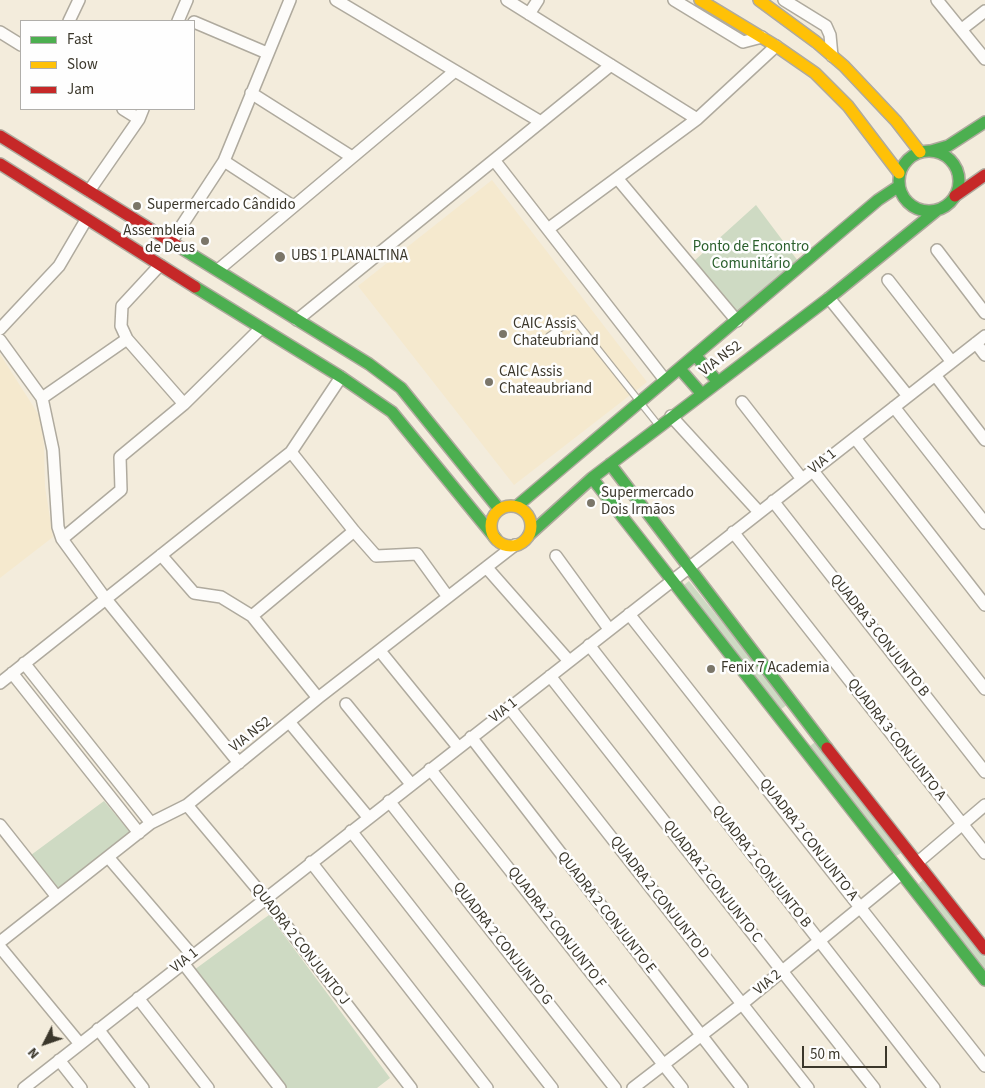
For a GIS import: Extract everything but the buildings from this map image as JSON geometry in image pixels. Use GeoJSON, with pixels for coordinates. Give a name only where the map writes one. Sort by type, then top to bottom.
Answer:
{"type":"FeatureCollection","features":[{"type":"Feature","properties":{"kind":"street"},"geometry":{"type":"LineString","coordinates":[[69,20],[79,0]]}},
{"type":"Feature","properties":{"kind":"street"},"geometry":{"type":"LineString","coordinates":[[179,19],[187,0]]}},
{"type":"Feature","properties":{"kind":"street"},"geometry":{"type":"LineString","coordinates":[[171,242],[224,161],[267,52],[290,0]]}},
{"type":"Feature","properties":{"kind":"street"},"geometry":{"type":"LineString","coordinates":[[336,0],[542,122]]}},
{"type":"Feature","properties":{"kind":"street"},"geometry":{"type":"LineString","coordinates":[[507,0],[697,119]]}},
{"type":"Feature","properties":{"kind":"street"},"geometry":{"type":"LineString","coordinates":[[530,14],[538,0]]}},
{"type":"Feature","properties":{"kind":"street"},"geometry":{"type":"LineString","coordinates":[[674,0],[743,42],[762,37]]}},
{"type":"Feature","properties":{"kind":"street"},"geometry":{"type":"LineString","coordinates":[[700,0],[762,37],[815,73],[848,106],[899,173]]}},
{"type":"Feature","properties":{"kind":"street"},"geometry":{"type":"LineString","coordinates":[[759,0],[832,56],[868,90],[912,140],[925,151],[941,153],[955,167],[958,186],[955,196]]}},
{"type":"Feature","properties":{"kind":"street"},"geometry":{"type":"LineString","coordinates":[[784,0],[826,26],[830,35],[832,56]]}},
{"type":"Feature","properties":{"kind":"street"},"geometry":{"type":"LineString","coordinates":[[937,0],[985,59]]}},
{"type":"Feature","properties":{"kind":"street"},"geometry":{"type":"LineString","coordinates":[[962,29],[985,11]]}},
{"type":"Feature","properties":{"kind":"street"},"geometry":{"type":"LineString","coordinates":[[195,22],[267,52]]}},
{"type":"Feature","properties":{"kind":"street"},"geometry":{"type":"LineString","coordinates":[[0,32],[20,44]]}},
{"type":"Feature","properties":{"kind":"street"},"geometry":{"type":"LineString","coordinates":[[548,229],[697,119],[776,46]]}},
{"type":"Feature","properties":{"kind":"street"},"geometry":{"type":"LineString","coordinates":[[297,320],[611,65]]}},
{"type":"Feature","properties":{"kind":"street"},"geometry":{"type":"LineString","coordinates":[[203,273],[293,206],[455,71]]}},
{"type":"Feature","properties":{"kind":"street"},"geometry":{"type":"LineString","coordinates":[[250,94],[352,157]]}},
{"type":"Feature","properties":{"kind":"street"},"geometry":{"type":"LineString","coordinates":[[89,191],[141,114],[127,110]]}},
{"type":"Feature","properties":{"kind":"street"},"geometry":{"type":"LineString","coordinates":[[985,122],[948,146],[925,151],[907,160],[899,173],[899,186],[903,198],[912,206],[923,211],[936,210],[943,208],[955,196],[985,175]]}},
{"type":"Feature","properties":{"kind":"street"},"geometry":{"type":"LineString","coordinates":[[0,136],[171,242],[184,265],[203,273],[261,328],[341,377],[392,412],[496,539],[501,544],[516,546],[529,535],[531,522],[528,515],[517,506],[508,506],[500,509],[491,523],[492,532],[496,539]]}},
{"type":"Feature","properties":{"kind":"street"},"geometry":{"type":"LineString","coordinates":[[494,160],[665,380]]}},
{"type":"Feature","properties":{"kind":"street"},"geometry":{"type":"LineString","coordinates":[[224,161],[293,206]]}},
{"type":"Feature","properties":{"kind":"street"},"geometry":{"type":"LineString","coordinates":[[2,168],[160,265],[184,265],[203,273],[297,320],[369,364],[401,388],[500,509]]}},
{"type":"Feature","properties":{"kind":"street"},"geometry":{"type":"LineString","coordinates":[[617,178],[737,321]]}},
{"type":"Feature","properties":{"kind":"street","name":"VIA NS2"},"geometry":{"type":"LineString","coordinates":[[517,506],[878,200],[899,186]]}},
{"type":"Feature","properties":{"kind":"street","name":"VIA NS2"},"geometry":{"type":"LineString","coordinates":[[529,535],[592,478],[716,381],[829,298],[936,210]]}},
{"type":"Feature","properties":{"kind":"street"},"geometry":{"type":"LineString","coordinates":[[0,329],[59,266],[86,220]]}},
{"type":"Feature","properties":{"kind":"street"},"geometry":{"type":"LineString","coordinates":[[937,250],[985,313]]}},
{"type":"Feature","properties":{"kind":"street"},"geometry":{"type":"LineString","coordinates":[[160,265],[122,306],[121,326],[127,339],[184,404]]}},
{"type":"Feature","properties":{"kind":"street"},"geometry":{"type":"LineString","coordinates":[[888,280],[952,362]]}},
{"type":"Feature","properties":{"kind":"street"},"geometry":{"type":"LineString","coordinates":[[829,298],[908,396]]}},
{"type":"Feature","properties":{"kind":"street"},"geometry":{"type":"LineString","coordinates":[[62,539],[121,490],[120,457],[184,404],[261,328]]}},
{"type":"Feature","properties":{"kind":"street"},"geometry":{"type":"LineString","coordinates":[[42,398],[127,339]]}},
{"type":"Feature","properties":{"kind":"street"},"geometry":{"type":"LineString","coordinates":[[0,340],[42,398],[53,450],[58,528],[62,539],[105,598],[239,763]]}},
{"type":"Feature","properties":{"kind":"street"},"geometry":{"type":"LineString","coordinates":[[980,340],[985,355]]}},
{"type":"Feature","properties":{"kind":"street","name":"VIA 1"},"geometry":{"type":"LineString","coordinates":[[24,1088],[980,340]]}},
{"type":"Feature","properties":{"kind":"street"},"geometry":{"type":"LineString","coordinates":[[696,355],[716,381]]}},
{"type":"Feature","properties":{"kind":"street"},"geometry":{"type":"LineString","coordinates":[[680,369],[702,393]]}},
{"type":"Feature","properties":{"kind":"street"},"geometry":{"type":"LineString","coordinates":[[935,376],[985,440]]}},
{"type":"Feature","properties":{"kind":"street"},"geometry":{"type":"LineString","coordinates":[[0,683],[291,452],[341,377]]}},
{"type":"Feature","properties":{"kind":"street"},"geometry":{"type":"LineString","coordinates":[[742,402],[802,479]]}},
{"type":"Feature","properties":{"kind":"street"},"geometry":{"type":"LineString","coordinates":[[894,407],[985,523]]}},
{"type":"Feature","properties":{"kind":"street"},"geometry":{"type":"LineString","coordinates":[[671,416],[759,512]]}},
{"type":"Feature","properties":{"kind":"street"},"geometry":{"type":"LineString","coordinates":[[855,438],[985,605]]}},
{"type":"Feature","properties":{"kind":"street"},"geometry":{"type":"LineString","coordinates":[[291,452],[376,556],[417,554],[448,597]]}},
{"type":"Feature","properties":{"kind":"street"},"geometry":{"type":"LineString","coordinates":[[610,464],[690,566],[814,732],[985,949]]}},
{"type":"Feature","properties":{"kind":"street"},"geometry":{"type":"LineString","coordinates":[[813,471],[985,689]]}},
{"type":"Feature","properties":{"kind":"street"},"geometry":{"type":"LineString","coordinates":[[592,478],[782,718],[985,980]]}},
{"type":"Feature","properties":{"kind":"street"},"geometry":{"type":"LineString","coordinates":[[611,502],[628,487]]}},
{"type":"Feature","properties":{"kind":"street","name":"QUADRA 3 CONJUNTO B"},"geometry":{"type":"LineString","coordinates":[[773,501],[985,772]]}},
{"type":"Feature","properties":{"kind":"street"},"geometry":{"type":"LineString","coordinates":[[252,616],[354,531]]}},
{"type":"Feature","properties":{"kind":"street","name":"QUADRA 3 CONJUNTO A"},"geometry":{"type":"LineString","coordinates":[[733,532],[985,853]]}},
{"type":"Feature","properties":{"kind":"street","name":"VIA NS2"},"geometry":{"type":"LineString","coordinates":[[0,942],[151,823],[187,805],[290,723],[318,698],[516,546]]}},
{"type":"Feature","properties":{"kind":"street"},"geometry":{"type":"LineString","coordinates":[[161,555],[194,593],[221,597],[252,616],[318,698]]}},
{"type":"Feature","properties":{"kind":"street"},"geometry":{"type":"LineString","coordinates":[[556,556],[610,629]]}},
{"type":"Feature","properties":{"kind":"street"},"geometry":{"type":"LineString","coordinates":[[487,568],[569,661]]}},
{"type":"Feature","properties":{"kind":"street","name":"QUADRA 2 CONJUNTO A"},"geometry":{"type":"LineString","coordinates":[[630,614],[985,1066]]}},
{"type":"Feature","properties":{"kind":"street","name":"QUADRA 2 CONJUNTO B"},"geometry":{"type":"LineString","coordinates":[[589,645],[934,1088]]}},
{"type":"Feature","properties":{"kind":"street"},"geometry":{"type":"LineString","coordinates":[[380,650],[458,747]]}},
{"type":"Feature","properties":{"kind":"street"},"geometry":{"type":"LineString","coordinates":[[24,663],[151,823]]}},
{"type":"Feature","properties":{"kind":"street"},"geometry":{"type":"LineString","coordinates":[[12,673],[139,833]]}},
{"type":"Feature","properties":{"kind":"street","name":"QUADRA 2 CONJUNTO C"},"geometry":{"type":"LineString","coordinates":[[550,676],[874,1088]]}},
{"type":"Feature","properties":{"kind":"street"},"geometry":{"type":"LineString","coordinates":[[346,704],[411,784]]}},
{"type":"Feature","properties":{"kind":"street","name":"QUADRA 2 CONJUNTO D"},"geometry":{"type":"LineString","coordinates":[[509,707],[808,1088]]}},
{"type":"Feature","properties":{"kind":"street"},"geometry":{"type":"LineString","coordinates":[[782,718],[792,717],[797,708]]}},
{"type":"Feature","properties":{"kind":"street"},"geometry":{"type":"LineString","coordinates":[[290,723],[368,818]]}},
{"type":"Feature","properties":{"kind":"street"},"geometry":{"type":"LineString","coordinates":[[802,745],[805,734],[814,732]]}},
{"type":"Feature","properties":{"kind":"street","name":"QUADRA 2 CONJUNTO E"},"geometry":{"type":"LineString","coordinates":[[471,737],[742,1088]]}},
{"type":"Feature","properties":{"kind":"street","name":"QUADRA 2 CONJUNTO F"},"geometry":{"type":"LineString","coordinates":[[430,769],[682,1088]]}},
{"type":"Feature","properties":{"kind":"street","name":"QUADRA 2 CONJUNTO G"},"geometry":{"type":"LineString","coordinates":[[389,801],[615,1088]]}},
{"type":"Feature","properties":{"kind":"street","name":"QUADRA 2 CONJUNTO J"},"geometry":{"type":"LineString","coordinates":[[187,805],[265,898],[411,1088]]}},
{"type":"Feature","properties":{"kind":"street"},"geometry":{"type":"LineString","coordinates":[[918,862],[985,805]]}},
{"type":"Feature","properties":{"kind":"street"},"geometry":{"type":"LineString","coordinates":[[0,825],[57,897]]}},
{"type":"Feature","properties":{"kind":"street"},"geometry":{"type":"LineString","coordinates":[[351,831],[552,1088]]}},
{"type":"Feature","properties":{"kind":"street"},"geometry":{"type":"LineString","coordinates":[[108,857],[188,959],[280,1088]]}},
{"type":"Feature","properties":{"kind":"street"},"geometry":{"type":"LineString","coordinates":[[311,862],[487,1088]]}},
{"type":"Feature","properties":{"kind":"street","name":"VIA 2"},"geometry":{"type":"LineString","coordinates":[[633,1088],[742,1004],[901,874],[915,875],[918,862]]}},
{"type":"Feature","properties":{"kind":"street"},"geometry":{"type":"LineString","coordinates":[[0,947],[80,1044]]}},
{"type":"Feature","properties":{"kind":"street"},"geometry":{"type":"LineString","coordinates":[[138,998],[208,1088]]}},
{"type":"Feature","properties":{"kind":"street"},"geometry":{"type":"LineString","coordinates":[[98,1029],[143,1088]]}},
{"type":"Feature","properties":{"kind":"street"},"geometry":{"type":"LineString","coordinates":[[59,1060],[81,1088]]}},
{"type":"Feature","properties":{"kind":"lane"},"geometry":{"type":"LineString","coordinates":[[549,336],[574,319],[659,426]]}},
{"type":"Feature","properties":{"kind":"shaded area","name":"CAIC Assis Chateubriand"},"geometry":{"type":"Polygon","coordinates":[[[492,180],[647,382],[514,485],[358,286],[492,180]]]}},
{"type":"Feature","properties":{"kind":"shaded area"},"geometry":{"type":"Polygon","coordinates":[[[0,354],[40,417],[44,445],[45,487],[53,537],[0,578],[0,354]]]}},
{"type":"Feature","properties":{"kind":"green space","name":"Ponto de Encontro Comunitário"},"geometry":{"type":"Polygon","coordinates":[[[756,205],[798,261],[738,313],[693,262],[756,205]]]}},
{"type":"Feature","properties":{"kind":"green space"},"geometry":{"type":"Polygon","coordinates":[[[689,581],[788,704],[780,710],[684,585],[689,581]]]}},
{"type":"Feature","properties":{"kind":"green space"},"geometry":{"type":"Polygon","coordinates":[[[815,742],[901,853],[893,858],[809,747],[815,742]]]}},
{"type":"Feature","properties":{"kind":"green space"},"geometry":{"type":"Polygon","coordinates":[[[104,801],[130,832],[59,890],[31,855],[104,801]]]}},
{"type":"Feature","properties":{"kind":"green space"},"geometry":{"type":"Polygon","coordinates":[[[923,880],[985,957],[985,970],[916,886],[923,880]]]}},
{"type":"Feature","properties":{"kind":"green space"},"geometry":{"type":"Polygon","coordinates":[[[269,915],[390,1078],[377,1088],[285,1088],[194,970],[269,915]]]}},
{"type":"Feature","properties":{"kind":"traffic: fast"},"geometry":{"type":"LineString","coordinates":[[931,151],[948,146],[985,122]]}},
{"type":"Feature","properties":{"kind":"traffic: fast"},"geometry":{"type":"LineString","coordinates":[[923,151],[935,151],[946,156],[954,164],[959,175],[959,181],[957,193],[946,206],[935,211],[923,211],[912,206],[904,198],[899,187],[899,175],[904,164],[912,156],[923,151]]}},
{"type":"Feature","properties":{"kind":"traffic: fast"},"geometry":{"type":"LineString","coordinates":[[517,506],[878,200],[899,186]]}},
{"type":"Feature","properties":{"kind":"traffic: fast"},"geometry":{"type":"LineString","coordinates":[[529,535],[592,478],[829,298],[936,211]]}},
{"type":"Feature","properties":{"kind":"traffic: fast"},"geometry":{"type":"LineString","coordinates":[[181,248],[369,364],[401,388],[499,509]]}},
{"type":"Feature","properties":{"kind":"traffic: fast"},"geometry":{"type":"LineString","coordinates":[[195,287],[341,377],[392,412],[496,539]]}},
{"type":"Feature","properties":{"kind":"traffic: fast"},"geometry":{"type":"LineString","coordinates":[[695,355],[717,381]]}},
{"type":"Feature","properties":{"kind":"traffic: fast"},"geometry":{"type":"LineString","coordinates":[[680,369],[701,393]]}},
{"type":"Feature","properties":{"kind":"traffic: fast"},"geometry":{"type":"LineString","coordinates":[[610,464],[827,748]]}},
{"type":"Feature","properties":{"kind":"traffic: fast"},"geometry":{"type":"LineString","coordinates":[[592,478],[985,980]]}},
{"type":"Feature","properties":{"kind":"traffic: slow"},"geometry":{"type":"LineString","coordinates":[[700,0],[776,46],[815,73],[848,106],[899,173]]}},
{"type":"Feature","properties":{"kind":"traffic: slow"},"geometry":{"type":"LineString","coordinates":[[759,0],[816,42],[844,66],[896,121],[920,152]]}},
{"type":"Feature","properties":{"kind":"traffic: slow"},"geometry":{"type":"LineString","coordinates":[[515,506],[522,509],[528,515],[531,526],[530,534],[522,543],[515,546],[507,546],[500,543],[492,534],[491,522],[494,515],[503,507],[515,506]]}},
{"type":"Feature","properties":{"kind":"traffic: jam"},"geometry":{"type":"LineString","coordinates":[[0,136],[181,248]]}},
{"type":"Feature","properties":{"kind":"traffic: jam"},"geometry":{"type":"LineString","coordinates":[[0,164],[195,287]]}},
{"type":"Feature","properties":{"kind":"traffic: jam"},"geometry":{"type":"LineString","coordinates":[[955,196],[985,175]]}},
{"type":"Feature","properties":{"kind":"traffic: jam"},"geometry":{"type":"LineString","coordinates":[[827,748],[985,949]]}},
{"type":"Feature","properties":{"kind":"place","name":"Supermercado Cândido"},"geometry":{"type":"Point","coordinates":[137,206]}},
{"type":"Feature","properties":{"kind":"place","name":"Assembleia de Deus"},"geometry":{"type":"Point","coordinates":[205,241]}},
{"type":"Feature","properties":{"kind":"place","name":"UBS 1 PLANALTINA"},"geometry":{"type":"Point","coordinates":[280,257]}},
{"type":"Feature","properties":{"kind":"place","name":"CAIC Assis Chateubriand"},"geometry":{"type":"Point","coordinates":[503,334]}},
{"type":"Feature","properties":{"kind":"place","name":"CAIC Assis Chateaubriand"},"geometry":{"type":"Point","coordinates":[489,382]}},
{"type":"Feature","properties":{"kind":"place","name":"Supermercado Dois Irmãos"},"geometry":{"type":"Point","coordinates":[591,503]}},
{"type":"Feature","properties":{"kind":"place","name":"Fenix 7 Academia"},"geometry":{"type":"Point","coordinates":[711,669]}}]}
